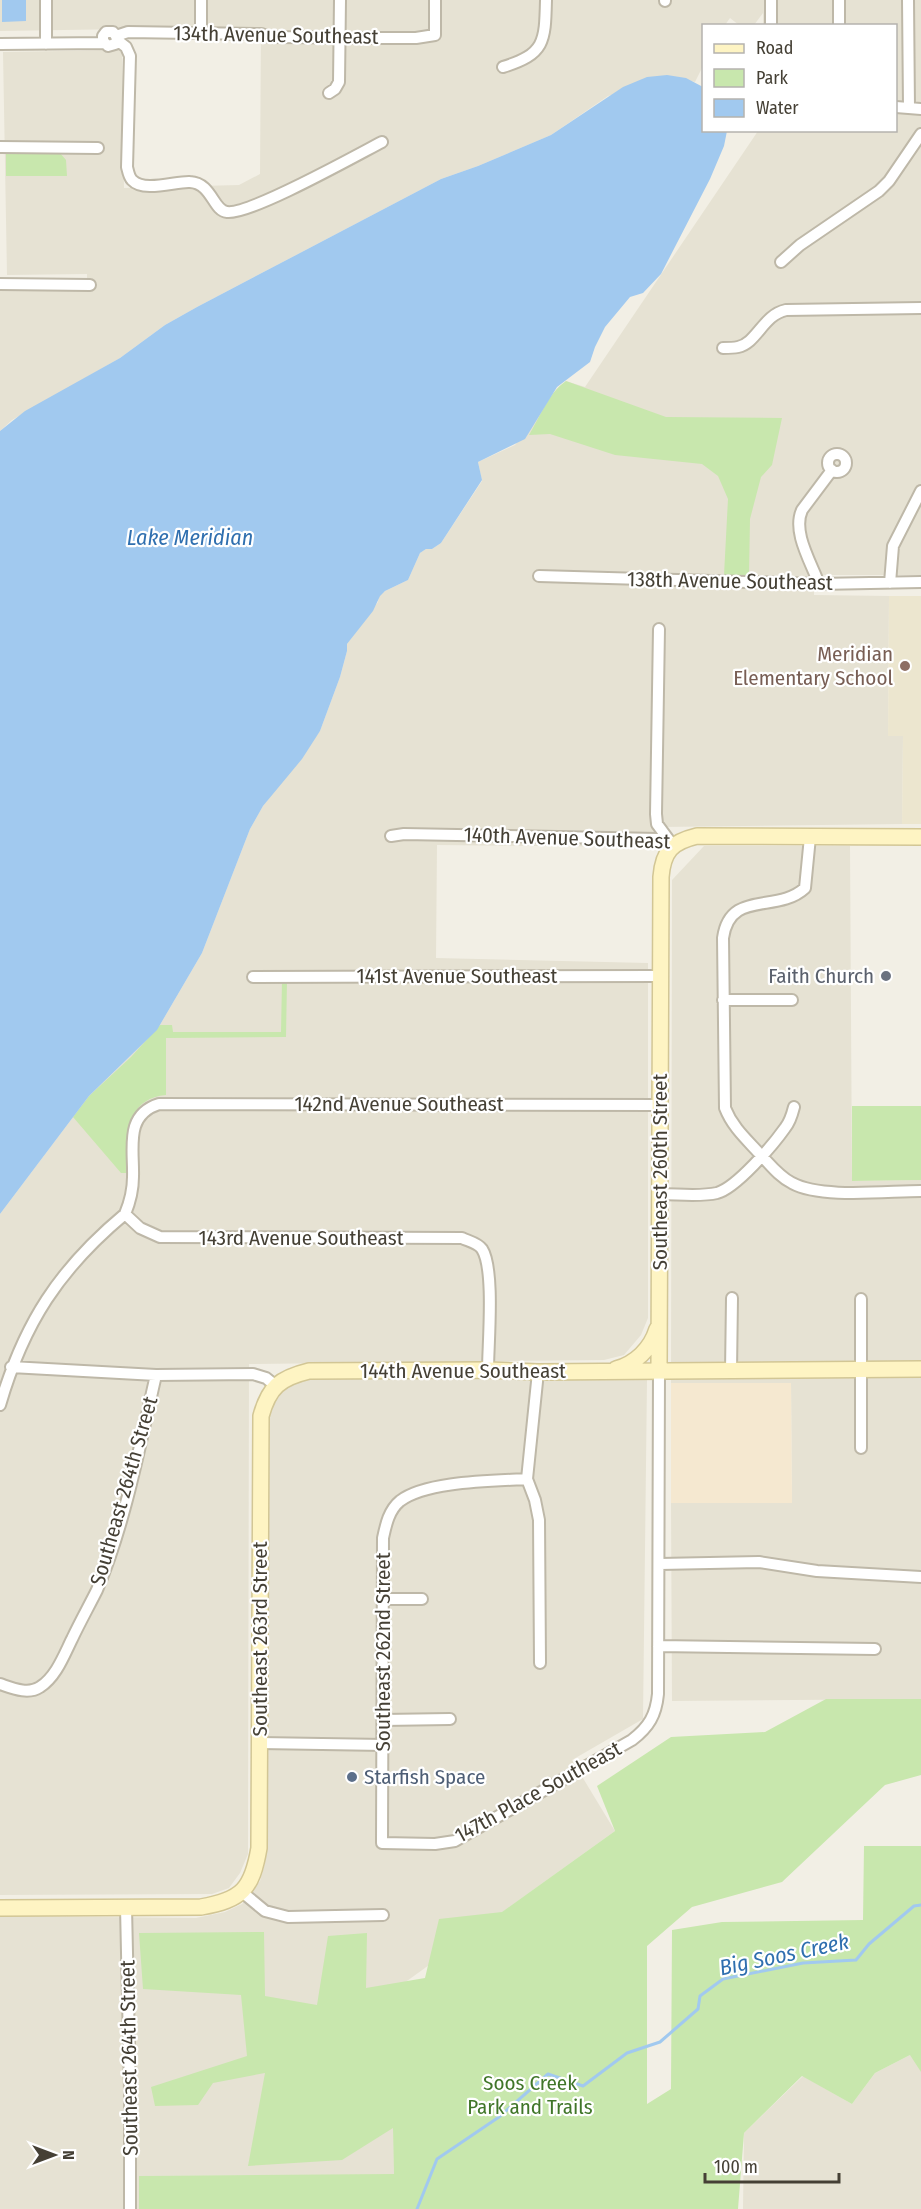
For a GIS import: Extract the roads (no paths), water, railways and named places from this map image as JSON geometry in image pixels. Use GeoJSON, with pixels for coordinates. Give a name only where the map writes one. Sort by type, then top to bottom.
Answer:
{"type":"FeatureCollection","features":[{"type":"Feature","properties":{"kind":"street"},"geometry":{"type":"LineString","coordinates":[[46,0],[46,44]]}},
{"type":"Feature","properties":{"kind":"street"},"geometry":{"type":"LineString","coordinates":[[201,0],[201,33]]}},
{"type":"Feature","properties":{"kind":"street"},"geometry":{"type":"LineString","coordinates":[[329,93],[339,82],[340,0]]}},
{"type":"Feature","properties":{"kind":"street","name":"134th Avenue Southeast"},"geometry":{"type":"LineString","coordinates":[[0,44],[104,43],[112,45],[117,38],[128,32],[261,34],[270,37],[416,38],[435,34],[435,0]]}},
{"type":"Feature","properties":{"kind":"street"},"geometry":{"type":"LineString","coordinates":[[503,67],[523,61],[536,52],[544,31],[546,0]]}},
{"type":"Feature","properties":{"kind":"street"},"geometry":{"type":"LineString","coordinates":[[771,0],[771,24]]}},
{"type":"Feature","properties":{"kind":"street"},"geometry":{"type":"LineString","coordinates":[[839,0],[839,24]]}},
{"type":"Feature","properties":{"kind":"street"},"geometry":{"type":"LineString","coordinates":[[908,0],[909,107]]}},
{"type":"Feature","properties":{"kind":"street"},"geometry":{"type":"LineString","coordinates":[[117,38],[126,47],[130,56],[127,168],[132,180],[138,184],[158,186],[192,182],[206,189],[219,208],[225,212],[234,212],[257,205],[382,142]]}},
{"type":"Feature","properties":{"kind":"street"},"geometry":{"type":"LineString","coordinates":[[897,107],[921,109]]}},
{"type":"Feature","properties":{"kind":"street"},"geometry":{"type":"LineString","coordinates":[[781,262],[800,245],[879,191],[921,134]]}},
{"type":"Feature","properties":{"kind":"street"},"geometry":{"type":"LineString","coordinates":[[0,147],[98,148]]}},
{"type":"Feature","properties":{"kind":"street"},"geometry":{"type":"LineString","coordinates":[[0,284],[90,285]]}},
{"type":"Feature","properties":{"kind":"street"},"geometry":{"type":"LineString","coordinates":[[723,348],[745,344],[773,314],[786,310],[921,308]]}},
{"type":"Feature","properties":{"kind":"street"},"geometry":{"type":"LineString","coordinates":[[819,584],[799,531],[799,517],[832,470]]}},
{"type":"Feature","properties":{"kind":"street"},"geometry":{"type":"LineString","coordinates":[[890,583],[893,546],[921,491]]}},
{"type":"Feature","properties":{"kind":"street","name":"138th Avenue Southeast"},"geometry":{"type":"LineString","coordinates":[[539,576],[819,584],[921,582]]}},
{"type":"Feature","properties":{"kind":"street"},"geometry":{"type":"LineString","coordinates":[[659,629],[656,814],[657,824],[673,845]]}},
{"type":"Feature","properties":{"kind":"street","name":"140th Avenue Southeast"},"geometry":{"type":"LineString","coordinates":[[392,836],[404,834],[658,839],[673,845],[683,839],[697,836],[921,837]]}},
{"type":"Feature","properties":{"kind":"street"},"geometry":{"type":"LineString","coordinates":[[810,837],[805,888],[797,895],[788,898],[743,908],[731,914],[725,924],[723,938],[725,1108],[730,1120],[780,1175],[803,1188],[844,1192],[921,1191]]}},
{"type":"Feature","properties":{"kind":"street","name":"Southeast 260th Street"},"geometry":{"type":"LineString","coordinates":[[651,1722],[658,1694],[660,1564],[662,864],[673,845]]}},
{"type":"Feature","properties":{"kind":"street","name":"141st Avenue Southeast"},"geometry":{"type":"LineString","coordinates":[[253,977],[660,976]]}},
{"type":"Feature","properties":{"kind":"street"},"geometry":{"type":"LineString","coordinates":[[723,1000],[792,1000]]}},
{"type":"Feature","properties":{"kind":"street","name":"142nd Avenue Southeast"},"geometry":{"type":"LineString","coordinates":[[125,1214],[131,1198],[133,1180],[133,1129],[141,1113],[153,1105],[168,1102],[660,1106]]}},
{"type":"Feature","properties":{"kind":"street"},"geometry":{"type":"LineString","coordinates":[[660,1194],[718,1192],[737,1181],[784,1130],[794,1107]]}},
{"type":"Feature","properties":{"kind":"street"},"geometry":{"type":"LineString","coordinates":[[0,1405],[11,1367],[36,1314],[71,1265],[96,1238],[125,1214]]}},
{"type":"Feature","properties":{"kind":"street","name":"143rd Avenue Southeast"},"geometry":{"type":"LineString","coordinates":[[125,1214],[140,1228],[160,1238],[462,1238],[482,1248],[489,1274],[488,1370]]}},
{"type":"Feature","properties":{"kind":"street"},"geometry":{"type":"LineString","coordinates":[[731,1371],[732,1298]]}},
{"type":"Feature","properties":{"kind":"street"},"geometry":{"type":"LineString","coordinates":[[861,1299],[861,1448]]}},
{"type":"Feature","properties":{"kind":"street"},"geometry":{"type":"LineString","coordinates":[[605,1372],[632,1362],[645,1351],[655,1336],[660,1318]]}},
{"type":"Feature","properties":{"kind":"street"},"geometry":{"type":"LineString","coordinates":[[11,1367],[156,1375],[253,1374],[266,1378],[276,1386]]}},
{"type":"Feature","properties":{"kind":"street","name":"144th Avenue Southeast"},"geometry":{"type":"LineString","coordinates":[[276,1386],[294,1375],[309,1371],[605,1372],[921,1369]]}},
{"type":"Feature","properties":{"kind":"street"},"geometry":{"type":"LineString","coordinates":[[538,1372],[527,1479],[539,1520],[540,1663]]}},
{"type":"Feature","properties":{"kind":"street","name":"Southeast 264th Street"},"geometry":{"type":"LineString","coordinates":[[0,1684],[15,1689],[38,1689],[48,1681],[61,1662],[97,1589],[113,1543],[133,1473],[156,1375]]}},
{"type":"Feature","properties":{"kind":"street","name":"Southeast 263rd Street"},"geometry":{"type":"LineString","coordinates":[[242,1892],[251,1876],[259,1848],[259,1440],[261,1416],[266,1399],[276,1386]]}},
{"type":"Feature","properties":{"kind":"street","name":"Southeast 262nd Street"},"geometry":{"type":"LineString","coordinates":[[382,1843],[383,1538],[387,1521],[392,1510],[400,1501],[435,1487],[527,1479]]}},
{"type":"Feature","properties":{"kind":"street"},"geometry":{"type":"LineString","coordinates":[[660,1564],[759,1562],[817,1571],[921,1577]]}},
{"type":"Feature","properties":{"kind":"street"},"geometry":{"type":"LineString","coordinates":[[383,1599],[422,1599]]}},
{"type":"Feature","properties":{"kind":"street"},"geometry":{"type":"LineString","coordinates":[[658,1646],[875,1648]]}},
{"type":"Feature","properties":{"kind":"street"},"geometry":{"type":"LineString","coordinates":[[383,1720],[450,1719]]}},
{"type":"Feature","properties":{"kind":"street","name":"147th Place Southeast"},"geometry":{"type":"LineString","coordinates":[[382,1843],[435,1844],[455,1841],[632,1740],[651,1722]]}},
{"type":"Feature","properties":{"kind":"street"},"geometry":{"type":"LineString","coordinates":[[260,1743],[384,1745]]}},
{"type":"Feature","properties":{"kind":"street"},"geometry":{"type":"LineString","coordinates":[[0,1908],[201,1907],[223,1903],[242,1892],[266,1911],[288,1917],[383,1915]]}},
{"type":"Feature","properties":{"kind":"street","name":"Southeast 264th Street"},"geometry":{"type":"LineString","coordinates":[[126,1907],[130,2209]]}},
{"type":"Feature","properties":{"kind":"water"},"geometry":{"type":"Polygon","coordinates":[[[2,0],[26,0],[26,21],[2,22],[2,0]]]}},
{"type":"Feature","properties":{"kind":"water","name":"Lake Meridian"},"geometry":{"type":"Polygon","coordinates":[[[667,75],[686,78],[702,86],[702,132],[727,132],[724,146],[710,179],[661,274],[643,293],[630,297],[605,327],[590,362],[557,387],[525,439],[478,462],[482,480],[441,543],[420,553],[408,580],[385,591],[380,596],[373,611],[347,644],[340,677],[320,731],[302,759],[263,806],[250,829],[202,953],[157,1030],[89,1096],[0,1214],[0,431],[25,411],[120,358],[165,325],[197,307],[441,179],[551,135],[623,87],[647,77],[667,75]]]}},
{"type":"Feature","properties":{"kind":"waterway","name":"Big Soos Creek"},"geometry":{"type":"LineString","coordinates":[[417,2209],[437,2159],[499,2117],[548,2074],[583,2086],[627,2053],[660,2042],[698,2009],[700,1996],[723,1979],[803,1963],[856,1960],[869,1944],[914,1906],[921,1905]]}},
{"type":"Feature","properties":{"kind":"place","name":"Meridian Elementary School"},"geometry":{"type":"Point","coordinates":[905,666]}},
{"type":"Feature","properties":{"kind":"place","name":"Faith Church"},"geometry":{"type":"Point","coordinates":[886,976]}},
{"type":"Feature","properties":{"kind":"place","name":"Starfish Space"},"geometry":{"type":"Point","coordinates":[352,1777]}},
{"type":"Feature","properties":{"kind":"park label","name":"Soos Creek Park and Trails"},"geometry":{"type":"Point","coordinates":[530,2095]}}]}
